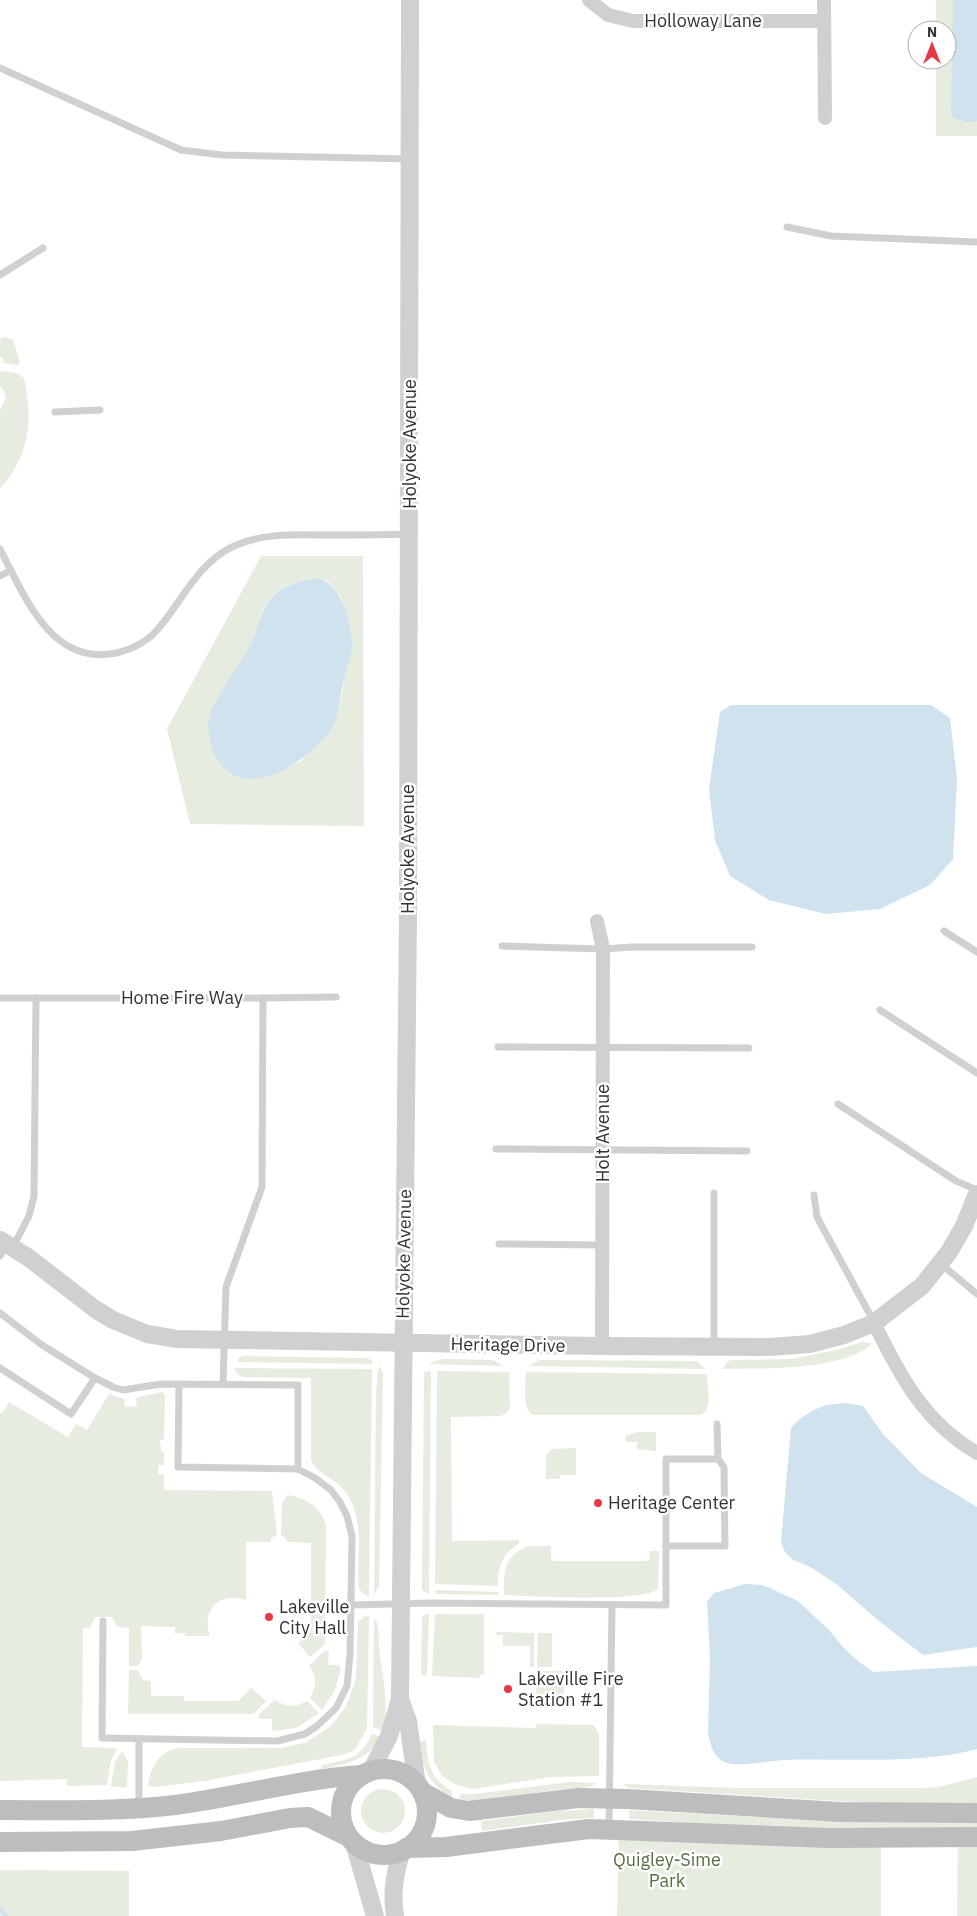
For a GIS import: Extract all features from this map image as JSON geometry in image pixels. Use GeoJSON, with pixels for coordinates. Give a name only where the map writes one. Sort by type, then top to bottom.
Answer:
{"type":"FeatureCollection","features":[{"type":"Feature","properties":{"kind":"main road"},"geometry":{"type":"LineString","coordinates":[[0,1810],[112,1809],[210,1800],[338,1776],[388,1769],[404,1774],[419,1788],[451,1808],[469,1811],[559,1800],[609,1798],[840,1812],[977,1813]]}},
{"type":"Feature","properties":{"kind":"main road"},"geometry":{"type":"LineString","coordinates":[[352,1840],[342,1821],[342,1803],[349,1786],[367,1773]]}},
{"type":"Feature","properties":{"kind":"main road"},"geometry":{"type":"LineString","coordinates":[[0,1842],[132,1841],[221,1831],[290,1818],[308,1817],[352,1840],[371,1853],[391,1854],[415,1842],[425,1823],[427,1812],[419,1788]]}},
{"type":"Feature","properties":{"kind":"main road"},"geometry":{"type":"LineString","coordinates":[[404,1849],[446,1847],[589,1829],[828,1838],[977,1837]]}},
{"type":"Feature","properties":{"kind":"street","name":"Holyoke Avenue"},"geometry":{"type":"LineString","coordinates":[[367,1773],[389,1736],[400,1699],[410,534],[410,0]]}},
{"type":"Feature","properties":{"kind":"street","name":"Holloway Lane"},"geometry":{"type":"LineString","coordinates":[[589,0],[608,15],[633,21],[824,21]]}},
{"type":"Feature","properties":{"kind":"street"},"geometry":{"type":"LineString","coordinates":[[824,0],[825,118]]}},
{"type":"Feature","properties":{"kind":"street","name":"Holt Avenue"},"geometry":{"type":"LineString","coordinates":[[597,921],[603,949],[602,1346]]}},
{"type":"Feature","properties":{"kind":"street","name":"Heritage Drive"},"geometry":{"type":"LineString","coordinates":[[5,1247],[56,1277],[95,1310],[133,1329],[177,1339],[602,1346],[784,1346],[810,1344],[844,1335],[874,1323],[922,1286],[940,1264],[964,1226],[977,1194]]}},
{"type":"Feature","properties":{"kind":"street"},"geometry":{"type":"LineString","coordinates":[[874,1323],[892,1360],[919,1403],[944,1429],[977,1453]]}},
{"type":"Feature","properties":{"kind":"street","name":"Holyoke Avenue"},"geometry":{"type":"LineString","coordinates":[[400,1699],[408,1721],[419,1788]]}},
{"type":"Feature","properties":{"kind":"street"},"geometry":{"type":"LineString","coordinates":[[352,1840],[375,1916]]}},
{"type":"Feature","properties":{"kind":"street"},"geometry":{"type":"LineString","coordinates":[[395,1916],[392,1900],[393,1884],[404,1849]]}},
{"type":"Feature","properties":{"kind":"lane"},"geometry":{"type":"LineString","coordinates":[[0,68],[181,150],[222,155],[409,159]]}},
{"type":"Feature","properties":{"kind":"lane"},"geometry":{"type":"LineString","coordinates":[[787,226],[831,236],[977,242]]}},
{"type":"Feature","properties":{"kind":"lane"},"geometry":{"type":"LineString","coordinates":[[0,275],[43,248]]}},
{"type":"Feature","properties":{"kind":"lane"},"geometry":{"type":"LineString","coordinates":[[54,412],[100,410]]}},
{"type":"Feature","properties":{"kind":"lane"},"geometry":{"type":"LineString","coordinates":[[0,549],[42,624],[53,635],[72,648],[88,653],[104,654],[130,649],[151,636],[206,566],[226,550],[239,544],[274,535],[410,534]]}},
{"type":"Feature","properties":{"kind":"lane"},"geometry":{"type":"LineString","coordinates":[[0,576],[11,570]]}},
{"type":"Feature","properties":{"kind":"lane"},"geometry":{"type":"LineString","coordinates":[[944,931],[977,952]]}},
{"type":"Feature","properties":{"kind":"lane"},"geometry":{"type":"LineString","coordinates":[[502,946],[603,949],[632,947],[752,947]]}},
{"type":"Feature","properties":{"kind":"lane"},"geometry":{"type":"LineString","coordinates":[[263,998],[336,997]]}},
{"type":"Feature","properties":{"kind":"lane","name":"Home Fire Way"},"geometry":{"type":"LineString","coordinates":[[0,998],[263,998],[262,1187],[226,1287],[223,1384]]}},
{"type":"Feature","properties":{"kind":"lane"},"geometry":{"type":"LineString","coordinates":[[5,1247],[29,1216],[34,1196],[36,998]]}},
{"type":"Feature","properties":{"kind":"lane"},"geometry":{"type":"LineString","coordinates":[[880,1010],[977,1073]]}},
{"type":"Feature","properties":{"kind":"lane"},"geometry":{"type":"LineString","coordinates":[[498,1047],[749,1048]]}},
{"type":"Feature","properties":{"kind":"lane"},"geometry":{"type":"LineString","coordinates":[[838,1104],[956,1181],[977,1190]]}},
{"type":"Feature","properties":{"kind":"lane"},"geometry":{"type":"LineString","coordinates":[[496,1149],[748,1151]]}},
{"type":"Feature","properties":{"kind":"lane"},"geometry":{"type":"LineString","coordinates":[[714,1193],[714,1346]]}},
{"type":"Feature","properties":{"kind":"lane"},"geometry":{"type":"LineString","coordinates":[[814,1195],[817,1217],[874,1323]]}},
{"type":"Feature","properties":{"kind":"lane"},"geometry":{"type":"LineString","coordinates":[[499,1244],[602,1245]]}},
{"type":"Feature","properties":{"kind":"lane"},"geometry":{"type":"LineString","coordinates":[[940,1264],[977,1294]]}},
{"type":"Feature","properties":{"kind":"lane"},"geometry":{"type":"LineString","coordinates":[[0,1313],[42,1345],[95,1378],[123,1390],[161,1384],[298,1385],[298,1469]]}},
{"type":"Feature","properties":{"kind":"lane"},"geometry":{"type":"LineString","coordinates":[[0,1368],[71,1414],[95,1378]]}},
{"type":"Feature","properties":{"kind":"lane"},"geometry":{"type":"LineString","coordinates":[[103,1621],[102,1738],[277,1741],[305,1734],[317,1726],[336,1708],[347,1686],[350,1654],[352,1536],[347,1516],[340,1502],[331,1490],[315,1478],[298,1469],[178,1467],[179,1384]]}},
{"type":"Feature","properties":{"kind":"lane"},"geometry":{"type":"LineString","coordinates":[[666,1546],[725,1546],[724,1467],[718,1459],[717,1424]]}},
{"type":"Feature","properties":{"kind":"lane"},"geometry":{"type":"LineString","coordinates":[[351,1605],[401,1603],[666,1605],[666,1459],[718,1459]]}},
{"type":"Feature","properties":{"kind":"lane"},"geometry":{"type":"LineString","coordinates":[[609,1830],[612,1605]]}},
{"type":"Feature","properties":{"kind":"lane"},"geometry":{"type":"LineString","coordinates":[[139,1740],[139,1807]]}},
{"type":"Feature","properties":{"kind":"green space"},"geometry":{"type":"Polygon","coordinates":[[[936,0],[977,0],[977,136],[936,136],[936,70],[957,70],[957,20],[936,20],[936,0]]]}},
{"type":"Feature","properties":{"kind":"green space"},"geometry":{"type":"Polygon","coordinates":[[[5,337],[13,340],[20,362],[18,365],[3,363],[4,360],[0,356],[0,339],[5,337]]]}},
{"type":"Feature","properties":{"kind":"green space"},"geometry":{"type":"Polygon","coordinates":[[[0,371],[16,373],[24,378],[27,394],[28,423],[27,437],[18,463],[0,489],[0,411],[6,397],[0,386],[0,371]]]}},
{"type":"Feature","properties":{"kind":"green space"},"geometry":{"type":"Polygon","coordinates":[[[261,556],[363,556],[364,826],[190,824],[167,729],[261,556]],[[319,578],[301,581],[283,588],[273,595],[263,610],[253,640],[223,690],[272,775],[301,761],[331,731],[342,695],[344,677],[352,645],[348,620],[341,597],[328,581],[319,578]]]}},
{"type":"Feature","properties":{"kind":"green space"},"geometry":{"type":"Polygon","coordinates":[[[862,1342],[872,1344],[858,1353],[822,1364],[780,1368],[723,1369],[728,1361],[733,1360],[792,1359],[836,1350],[862,1342]]]}},
{"type":"Feature","properties":{"kind":"green space"},"geometry":{"type":"Polygon","coordinates":[[[243,1356],[365,1358],[372,1360],[372,1364],[237,1362],[243,1356]]]}},
{"type":"Feature","properties":{"kind":"green space"},"geometry":{"type":"Polygon","coordinates":[[[445,1359],[493,1360],[503,1366],[429,1364],[445,1359]]]}},
{"type":"Feature","properties":{"kind":"green space"},"geometry":{"type":"Polygon","coordinates":[[[539,1360],[697,1361],[705,1369],[529,1366],[539,1360]]]}},
{"type":"Feature","properties":{"kind":"green space"},"geometry":{"type":"Polygon","coordinates":[[[380,1366],[383,1374],[379,1586],[374,1594],[376,1393],[378,1369],[380,1366]]]}},
{"type":"Feature","properties":{"kind":"green space"},"geometry":{"type":"Polygon","coordinates":[[[234,1368],[372,1369],[369,1596],[363,1594],[359,1588],[358,1523],[350,1499],[339,1484],[321,1472],[313,1465],[311,1460],[311,1378],[243,1377],[237,1374],[234,1368]]]}},
{"type":"Feature","properties":{"kind":"green space"},"geometry":{"type":"Polygon","coordinates":[[[431,1371],[429,1594],[422,1590],[424,1372],[431,1371]]]}},
{"type":"Feature","properties":{"kind":"green space"},"geometry":{"type":"Polygon","coordinates":[[[437,1371],[509,1372],[509,1411],[501,1416],[451,1417],[452,1541],[519,1540],[519,1544],[505,1556],[502,1562],[498,1586],[435,1584],[437,1371]]]}},
{"type":"Feature","properties":{"kind":"green space"},"geometry":{"type":"Polygon","coordinates":[[[526,1372],[707,1374],[708,1403],[707,1408],[700,1415],[533,1415],[527,1407],[526,1401],[526,1372]]]}},
{"type":"Feature","properties":{"kind":"green space"},"geometry":{"type":"Polygon","coordinates":[[[162,1392],[165,1395],[164,1439],[160,1440],[161,1451],[164,1452],[164,1465],[158,1465],[158,1474],[164,1474],[164,1490],[272,1491],[277,1535],[271,1538],[271,1542],[246,1542],[246,1600],[228,1598],[214,1605],[208,1618],[210,1636],[185,1636],[185,1633],[175,1633],[175,1627],[141,1626],[142,1659],[138,1666],[129,1666],[129,1628],[117,1627],[112,1617],[95,1617],[90,1628],[83,1628],[82,1747],[117,1748],[111,1760],[107,1785],[67,1786],[67,1779],[0,1781],[0,1414],[9,1402],[68,1437],[76,1424],[87,1430],[109,1394],[124,1399],[125,1407],[137,1406],[136,1399],[138,1397],[162,1392]]]}},
{"type":"Feature","properties":{"kind":"green space"},"geometry":{"type":"Polygon","coordinates":[[[637,1432],[656,1432],[656,1451],[637,1449],[637,1442],[626,1442],[625,1436],[637,1432]]]}},
{"type":"Feature","properties":{"kind":"green space"},"geometry":{"type":"Polygon","coordinates":[[[576,1448],[576,1475],[560,1475],[560,1479],[546,1479],[546,1454],[552,1449],[576,1448]]]}},
{"type":"Feature","properties":{"kind":"green space"},"geometry":{"type":"Polygon","coordinates":[[[287,1495],[300,1498],[311,1504],[320,1513],[326,1525],[325,1642],[310,1657],[298,1643],[311,1630],[311,1543],[287,1542],[286,1538],[281,1535],[282,1503],[287,1495]]]}},
{"type":"Feature","properties":{"kind":"green space"},"geometry":{"type":"Polygon","coordinates":[[[528,1546],[551,1546],[551,1561],[649,1561],[650,1551],[659,1551],[658,1589],[631,1596],[610,1597],[504,1595],[505,1572],[509,1560],[520,1550],[528,1546]]]}},
{"type":"Feature","properties":{"kind":"green space"},"geometry":{"type":"Polygon","coordinates":[[[435,1590],[498,1592],[498,1595],[435,1594],[435,1590]]]}},
{"type":"Feature","properties":{"kind":"green space"},"geometry":{"type":"Polygon","coordinates":[[[429,1614],[427,1676],[422,1675],[421,1671],[422,1617],[429,1614]]]}},
{"type":"Feature","properties":{"kind":"green space"},"geometry":{"type":"Polygon","coordinates":[[[435,1614],[484,1614],[484,1675],[480,1675],[480,1678],[432,1676],[435,1614]]]}},
{"type":"Feature","properties":{"kind":"green space"},"geometry":{"type":"Polygon","coordinates":[[[369,1616],[367,1728],[353,1751],[342,1755],[204,1781],[154,1787],[148,1785],[151,1772],[158,1760],[173,1749],[280,1748],[304,1743],[324,1731],[333,1724],[346,1706],[356,1676],[358,1622],[363,1617],[369,1616]]]}},
{"type":"Feature","properties":{"kind":"green space"},"geometry":{"type":"Polygon","coordinates":[[[374,1618],[378,1628],[386,1700],[383,1731],[373,1727],[374,1618]]]}},
{"type":"Feature","properties":{"kind":"green space"},"geometry":{"type":"Polygon","coordinates":[[[496,1632],[534,1633],[534,1667],[530,1667],[530,1646],[503,1646],[503,1635],[496,1635],[496,1632]]]}},
{"type":"Feature","properties":{"kind":"green space"},"geometry":{"type":"Polygon","coordinates":[[[538,1633],[552,1633],[552,1667],[537,1667],[538,1633]]]}},
{"type":"Feature","properties":{"kind":"green space"},"geometry":{"type":"Polygon","coordinates":[[[324,1651],[329,1651],[328,1665],[339,1665],[341,1669],[334,1692],[322,1710],[310,1698],[314,1690],[315,1681],[314,1673],[309,1666],[324,1651]]]}},
{"type":"Feature","properties":{"kind":"green space"},"geometry":{"type":"Polygon","coordinates":[[[129,1670],[138,1670],[143,1680],[151,1681],[151,1696],[184,1696],[184,1701],[238,1701],[251,1688],[266,1701],[254,1714],[128,1714],[129,1670]]]}},
{"type":"Feature","properties":{"kind":"green space"},"geometry":{"type":"Polygon","coordinates":[[[543,1671],[565,1671],[564,1695],[562,1699],[536,1700],[537,1676],[543,1671]]]}},
{"type":"Feature","properties":{"kind":"green space"},"geometry":{"type":"Polygon","coordinates":[[[275,1700],[291,1706],[307,1701],[319,1713],[296,1728],[274,1731],[272,1730],[272,1719],[259,1719],[259,1714],[275,1700]]]}},
{"type":"Feature","properties":{"kind":"green space"},"geometry":{"type":"Polygon","coordinates":[[[536,1724],[593,1725],[599,1733],[599,1776],[550,1777],[473,1789],[457,1785],[442,1776],[434,1762],[433,1725],[536,1728],[536,1724]]]}},
{"type":"Feature","properties":{"kind":"green space"},"geometry":{"type":"Polygon","coordinates":[[[372,1734],[381,1737],[362,1756],[347,1763],[321,1769],[322,1765],[345,1760],[358,1753],[363,1749],[372,1734]]]}},
{"type":"Feature","properties":{"kind":"green space"},"geometry":{"type":"Polygon","coordinates":[[[426,1740],[427,1756],[431,1770],[439,1781],[452,1791],[452,1797],[437,1787],[428,1774],[418,1742],[426,1740]]]}},
{"type":"Feature","properties":{"kind":"green space"},"geometry":{"type":"Polygon","coordinates":[[[122,1751],[128,1761],[127,1788],[111,1786],[115,1762],[122,1751]]]}},
{"type":"Feature","properties":{"kind":"green space"},"geometry":{"type":"Polygon","coordinates":[[[977,1777],[977,1803],[872,1803],[629,1788],[623,1784],[735,1788],[922,1788],[939,1787],[977,1777]]]}},
{"type":"Feature","properties":{"kind":"green space"},"geometry":{"type":"Polygon","coordinates":[[[570,1782],[597,1783],[589,1787],[475,1801],[458,1799],[462,1794],[570,1782]]]}},
{"type":"Feature","properties":{"kind":"green space"},"geometry":{"type":"Polygon","coordinates":[[[387,1789],[399,1795],[404,1802],[404,1820],[399,1827],[392,1832],[379,1833],[371,1830],[364,1823],[361,1807],[364,1799],[371,1792],[387,1789]]]}},
{"type":"Feature","properties":{"kind":"green space"},"geometry":{"type":"Polygon","coordinates":[[[594,1809],[594,1818],[561,1820],[482,1831],[481,1821],[557,1811],[594,1809]]]}},
{"type":"Feature","properties":{"kind":"green space","name":"Quigley-Sime Park"},"geometry":{"type":"Polygon","coordinates":[[[629,1810],[828,1821],[977,1821],[977,1916],[957,1916],[958,1829],[881,1830],[881,1916],[617,1916],[619,1823],[689,1823],[629,1819],[629,1810]]]}},
{"type":"Feature","properties":{"kind":"green space"},"geometry":{"type":"Polygon","coordinates":[[[0,1870],[129,1871],[129,1916],[0,1916],[0,1870]]]}},
{"type":"Feature","properties":{"kind":"water"},"geometry":{"type":"Polygon","coordinates":[[[953,0],[977,0],[977,121],[967,122],[954,118],[951,114],[952,70],[957,70],[957,20],[953,20],[953,0]]]}},
{"type":"Feature","properties":{"kind":"water"},"geometry":{"type":"Polygon","coordinates":[[[319,578],[327,582],[340,597],[350,626],[351,653],[335,722],[331,731],[322,741],[291,766],[266,777],[241,778],[229,772],[217,760],[213,752],[208,728],[212,709],[252,642],[263,611],[274,595],[290,585],[319,578]]]}},
{"type":"Feature","properties":{"kind":"water"},"geometry":{"type":"Polygon","coordinates":[[[731,705],[931,705],[950,718],[957,779],[953,859],[930,885],[880,909],[826,914],[769,900],[730,876],[715,840],[709,789],[720,712],[731,705]]]}},
{"type":"Feature","properties":{"kind":"water"},"geometry":{"type":"Polygon","coordinates":[[[845,1403],[863,1406],[883,1434],[921,1473],[977,1507],[977,1647],[923,1655],[879,1621],[835,1583],[810,1567],[792,1559],[785,1552],[781,1542],[791,1428],[798,1420],[814,1410],[826,1405],[845,1403]]]}},
{"type":"Feature","properties":{"kind":"water"},"geometry":{"type":"Polygon","coordinates":[[[745,1584],[763,1585],[798,1601],[829,1630],[844,1648],[873,1672],[977,1666],[977,1749],[954,1754],[906,1759],[783,1760],[738,1764],[723,1761],[713,1751],[708,1732],[710,1656],[707,1602],[714,1593],[745,1584]]]}},
{"type":"Feature","properties":{"kind":"waterway"},"geometry":{"type":"LineString","coordinates":[[0,1909],[6,1916]]}},
{"type":"Feature","properties":{"kind":"place","name":"Heritage Center"},"geometry":{"type":"Point","coordinates":[598,1503]}},
{"type":"Feature","properties":{"kind":"place","name":"Lakeville City Hall"},"geometry":{"type":"Point","coordinates":[269,1617]}},
{"type":"Feature","properties":{"kind":"place","name":"Lakeville Fire Station #1"},"geometry":{"type":"Point","coordinates":[508,1689]}}]}
